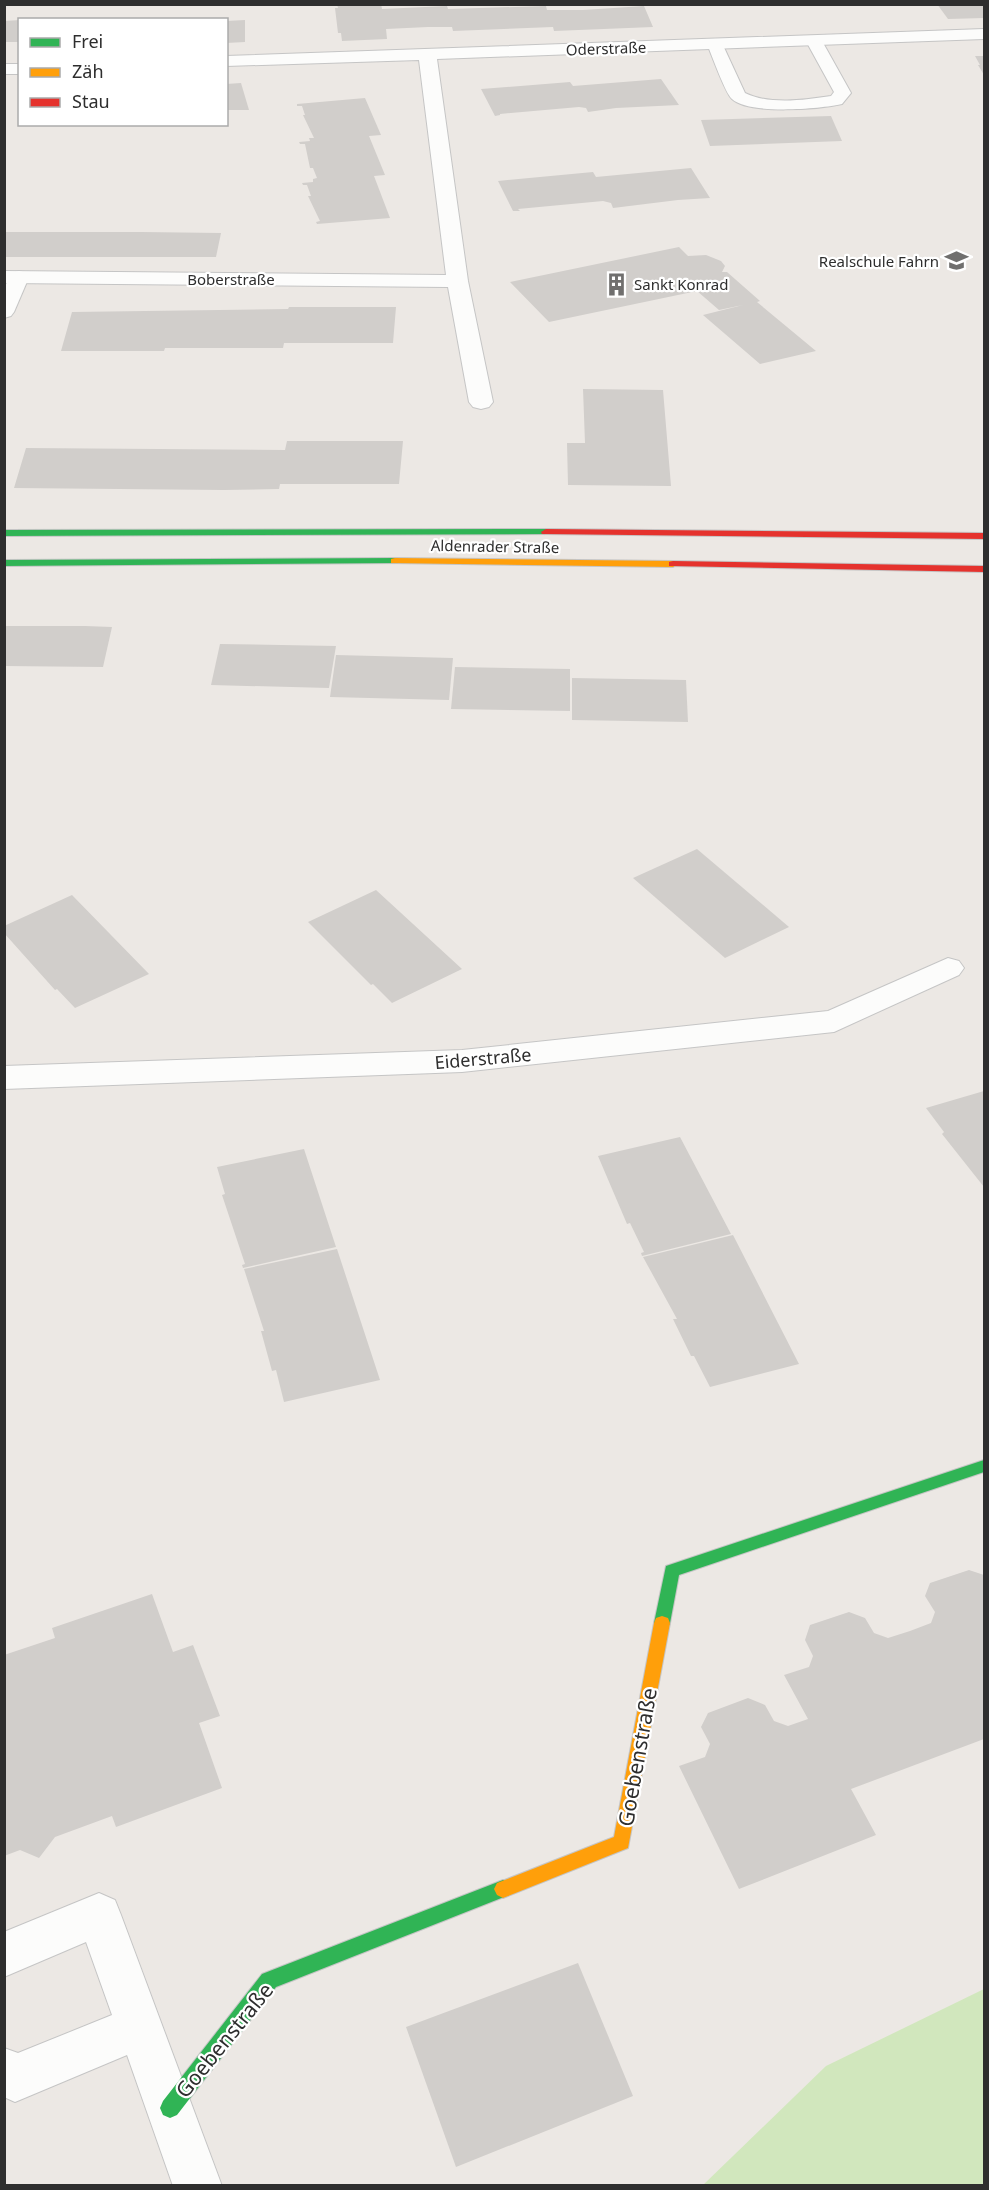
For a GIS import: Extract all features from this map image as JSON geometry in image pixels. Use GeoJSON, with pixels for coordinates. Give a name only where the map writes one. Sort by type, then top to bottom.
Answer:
{"type":"FeatureCollection","features":[{"type":"Feature","properties":{"kind":"street","name":"Oderstraße"},"geometry":{"type":"LineString","coordinates":[[228,62],[984,34]]}},
{"type":"Feature","properties":{"kind":"street"},"geometry":{"type":"LineString","coordinates":[[427,54],[457,281],[481,402]]}},
{"type":"Feature","properties":{"kind":"street","name":"Boberstraße"},"geometry":{"type":"LineString","coordinates":[[12,277],[457,281]]}},
{"type":"Feature","properties":{"kind":"street","name":"Aldenrader Straße"},"geometry":{"type":"LineString","coordinates":[[4,533],[480,531],[984,536]]}},
{"type":"Feature","properties":{"kind":"street","name":"Aldenrader Straße"},"geometry":{"type":"LineString","coordinates":[[4,563],[466,561],[984,568]]}},
{"type":"Feature","properties":{"kind":"street","name":"Eiderstraße"},"geometry":{"type":"LineString","coordinates":[[4,1078],[462,1061],[823,1023],[834,1021],[948,968]]}},
{"type":"Feature","properties":{"kind":"street","name":"Goebenstraße"},"geometry":{"type":"LineString","coordinates":[[170,2108],[269,1980],[622,1842],[672,1571],[984,1466]]}},
{"type":"Feature","properties":{"kind":"street","name":"Goebenstraße"},"geometry":{"type":"LineString","coordinates":[[4,1955],[99,1915],[198,2186]]}},
{"type":"Feature","properties":{"kind":"street"},"geometry":{"type":"LineString","coordinates":[[4,2071],[15,2078],[140,2027]]}},
{"type":"Feature","properties":{"kind":"lane"},"geometry":{"type":"LineString","coordinates":[[715,44],[738,96],[742,99],[757,104],[836,100],[843,93],[814,40]]}},
{"type":"Feature","properties":{"kind":"lane"},"geometry":{"type":"LineString","coordinates":[[4,312],[12,277]]}},
{"type":"Feature","properties":{"kind":"green space"},"geometry":{"type":"Polygon","coordinates":[[[984,1989],[984,2185],[703,2185],[826,2066],[984,1989]]]}},
{"type":"Feature","properties":{"kind":"building"},"geometry":{"type":"Polygon","coordinates":[[[337,4],[381,4],[382,9],[447,6],[448,9],[546,6],[547,10],[583,10],[644,6],[653,27],[554,31],[553,27],[453,31],[452,27],[428,27],[386,29],[387,39],[342,41],[341,33],[338,33],[335,8],[338,8],[337,4]]]}},
{"type":"Feature","properties":{"kind":"building"},"geometry":{"type":"Polygon","coordinates":[[[937,4],[984,4],[984,18],[948,19],[937,4]]]}},
{"type":"Feature","properties":{"kind":"building"},"geometry":{"type":"Polygon","coordinates":[[[18,20],[18,42],[4,42],[4,21],[18,20]]]}},
{"type":"Feature","properties":{"kind":"building"},"geometry":{"type":"Polygon","coordinates":[[[245,20],[245,42],[228,43],[228,21],[245,20]]]}},
{"type":"Feature","properties":{"kind":"building"},"geometry":{"type":"Polygon","coordinates":[[[975,56],[984,56],[984,75],[978,65],[980,65],[975,56]]]}},
{"type":"Feature","properties":{"kind":"building"},"geometry":{"type":"Polygon","coordinates":[[[661,79],[679,105],[616,108],[588,112],[586,108],[579,107],[495,116],[481,89],[570,82],[573,86],[661,79]]]}},
{"type":"Feature","properties":{"kind":"building"},"geometry":{"type":"Polygon","coordinates":[[[241,83],[249,110],[228,110],[228,84],[241,83]]]}},
{"type":"Feature","properties":{"kind":"building"},"geometry":{"type":"Polygon","coordinates":[[[365,98],[381,135],[369,136],[385,175],[374,176],[390,218],[317,224],[316,222],[320,221],[308,196],[311,196],[307,185],[302,183],[313,182],[313,179],[317,178],[313,168],[310,168],[305,144],[299,142],[310,141],[309,138],[314,138],[303,115],[305,115],[302,106],[297,106],[297,104],[365,98]]]}},
{"type":"Feature","properties":{"kind":"building"},"geometry":{"type":"Polygon","coordinates":[[[831,116],[842,141],[710,146],[701,120],[831,116]]]}},
{"type":"Feature","properties":{"kind":"building"},"geometry":{"type":"Polygon","coordinates":[[[691,168],[710,198],[613,208],[611,203],[603,201],[513,211],[498,181],[593,172],[596,177],[691,168]]]}},
{"type":"Feature","properties":{"kind":"building"},"geometry":{"type":"Polygon","coordinates":[[[4,232],[221,233],[216,257],[4,257],[4,232]]]}},
{"type":"Feature","properties":{"kind":"building","name":"Sankt Konrad"},"geometry":{"type":"Polygon","coordinates":[[[679,247],[688,256],[706,255],[721,261],[725,266],[722,272],[727,272],[760,301],[757,302],[816,351],[760,364],[703,315],[743,305],[719,310],[697,291],[549,322],[510,282],[679,247]]]}},
{"type":"Feature","properties":{"kind":"building"},"geometry":{"type":"Polygon","coordinates":[[[289,307],[396,307],[393,343],[284,343],[283,348],[61,351],[72,312],[288,309],[289,307]]]}},
{"type":"Feature","properties":{"kind":"building"},"geometry":{"type":"Polygon","coordinates":[[[583,389],[663,390],[671,486],[568,485],[567,443],[585,443],[583,389]]]}},
{"type":"Feature","properties":{"kind":"building"},"geometry":{"type":"Polygon","coordinates":[[[287,441],[403,441],[399,484],[280,484],[279,489],[224,490],[14,488],[26,448],[285,450],[287,441]]]}},
{"type":"Feature","properties":{"kind":"building"},"geometry":{"type":"Polygon","coordinates":[[[4,626],[112,627],[103,667],[4,666],[4,626]]]}},
{"type":"Feature","properties":{"kind":"building"},"geometry":{"type":"Polygon","coordinates":[[[220,644],[336,646],[329,688],[211,685],[220,644]]]}},
{"type":"Feature","properties":{"kind":"building"},"geometry":{"type":"Polygon","coordinates":[[[336,655],[453,658],[449,700],[330,697],[336,655]]]}},
{"type":"Feature","properties":{"kind":"building"},"geometry":{"type":"Polygon","coordinates":[[[455,667],[570,669],[570,711],[451,709],[455,667]]]}},
{"type":"Feature","properties":{"kind":"building"},"geometry":{"type":"Polygon","coordinates":[[[572,678],[686,680],[688,722],[572,720],[572,678]]]}},
{"type":"Feature","properties":{"kind":"building"},"geometry":{"type":"Polygon","coordinates":[[[697,849],[789,927],[725,958],[633,878],[697,849]]]}},
{"type":"Feature","properties":{"kind":"building"},"geometry":{"type":"Polygon","coordinates":[[[376,890],[462,969],[392,1003],[308,922],[376,890]]]}},
{"type":"Feature","properties":{"kind":"building"},"geometry":{"type":"Polygon","coordinates":[[[72,895],[149,974],[75,1008],[57,989],[55,990],[4,933],[4,926],[72,895]]]}},
{"type":"Feature","properties":{"kind":"building"},"geometry":{"type":"Polygon","coordinates":[[[984,1091],[984,1187],[942,1134],[944,1132],[926,1108],[984,1091]]]}},
{"type":"Feature","properties":{"kind":"building"},"geometry":{"type":"Polygon","coordinates":[[[680,1137],[731,1234],[642,1256],[641,1253],[644,1252],[630,1223],[627,1224],[598,1156],[680,1137]]]}},
{"type":"Feature","properties":{"kind":"building"},"geometry":{"type":"Polygon","coordinates":[[[304,1149],[336,1247],[243,1268],[242,1265],[245,1264],[222,1195],[225,1194],[217,1167],[304,1149]]]}},
{"type":"Feature","properties":{"kind":"building"},"geometry":{"type":"Polygon","coordinates":[[[733,1235],[799,1364],[710,1387],[694,1356],[691,1356],[673,1319],[677,1319],[643,1257],[733,1235]]]}},
{"type":"Feature","properties":{"kind":"building"},"geometry":{"type":"Polygon","coordinates":[[[337,1249],[380,1380],[284,1402],[276,1370],[272,1371],[261,1331],[264,1331],[244,1269],[337,1249]]]}},
{"type":"Feature","properties":{"kind":"building"},"geometry":{"type":"Polygon","coordinates":[[[969,1570],[984,1575],[984,1739],[851,1789],[876,1835],[739,1889],[679,1766],[705,1757],[710,1744],[701,1727],[708,1713],[748,1698],[765,1705],[774,1721],[788,1726],[808,1719],[784,1675],[809,1667],[813,1656],[805,1640],[810,1625],[849,1612],[865,1618],[874,1633],[888,1638],[910,1631],[931,1623],[935,1612],[925,1596],[930,1583],[969,1570]]]}},
{"type":"Feature","properties":{"kind":"building"},"geometry":{"type":"Polygon","coordinates":[[[152,1594],[173,1652],[193,1645],[220,1716],[199,1723],[222,1788],[116,1827],[112,1816],[55,1837],[39,1858],[20,1850],[4,1856],[4,1655],[55,1638],[52,1628],[152,1594]]]}},
{"type":"Feature","properties":{"kind":"building"},"geometry":{"type":"Polygon","coordinates":[[[578,1963],[633,2096],[456,2167],[406,2027],[578,1963]]]}},
{"type":"Feature","properties":{"kind":"traffic: fast"},"geometry":{"type":"LineString","coordinates":[[4,533],[546,532]]}},
{"type":"Feature","properties":{"kind":"traffic: fast"},"geometry":{"type":"LineString","coordinates":[[4,563],[395,561]]}},
{"type":"Feature","properties":{"kind":"traffic: fast"},"geometry":{"type":"LineString","coordinates":[[662,1623],[672,1571],[984,1466]]}},
{"type":"Feature","properties":{"kind":"traffic: fast"},"geometry":{"type":"LineString","coordinates":[[170,2108],[269,1980],[503,1889]]}},
{"type":"Feature","properties":{"kind":"traffic: slow"},"geometry":{"type":"LineString","coordinates":[[395,561],[673,564]]}},
{"type":"Feature","properties":{"kind":"traffic: slow"},"geometry":{"type":"LineString","coordinates":[[503,1889],[622,1842],[662,1623]]}},
{"type":"Feature","properties":{"kind":"traffic: jam"},"geometry":{"type":"LineString","coordinates":[[546,532],[984,536]]}},
{"type":"Feature","properties":{"kind":"traffic: jam"},"geometry":{"type":"LineString","coordinates":[[673,564],[984,569]]}},
{"type":"Feature","properties":{"kind":"place","name":"Realschule Fahrn"},"geometry":{"type":"Point","coordinates":[957,261]}},
{"type":"Feature","properties":{"kind":"place","name":"Sankt Konrad"},"geometry":{"type":"Point","coordinates":[616,284]}}]}
